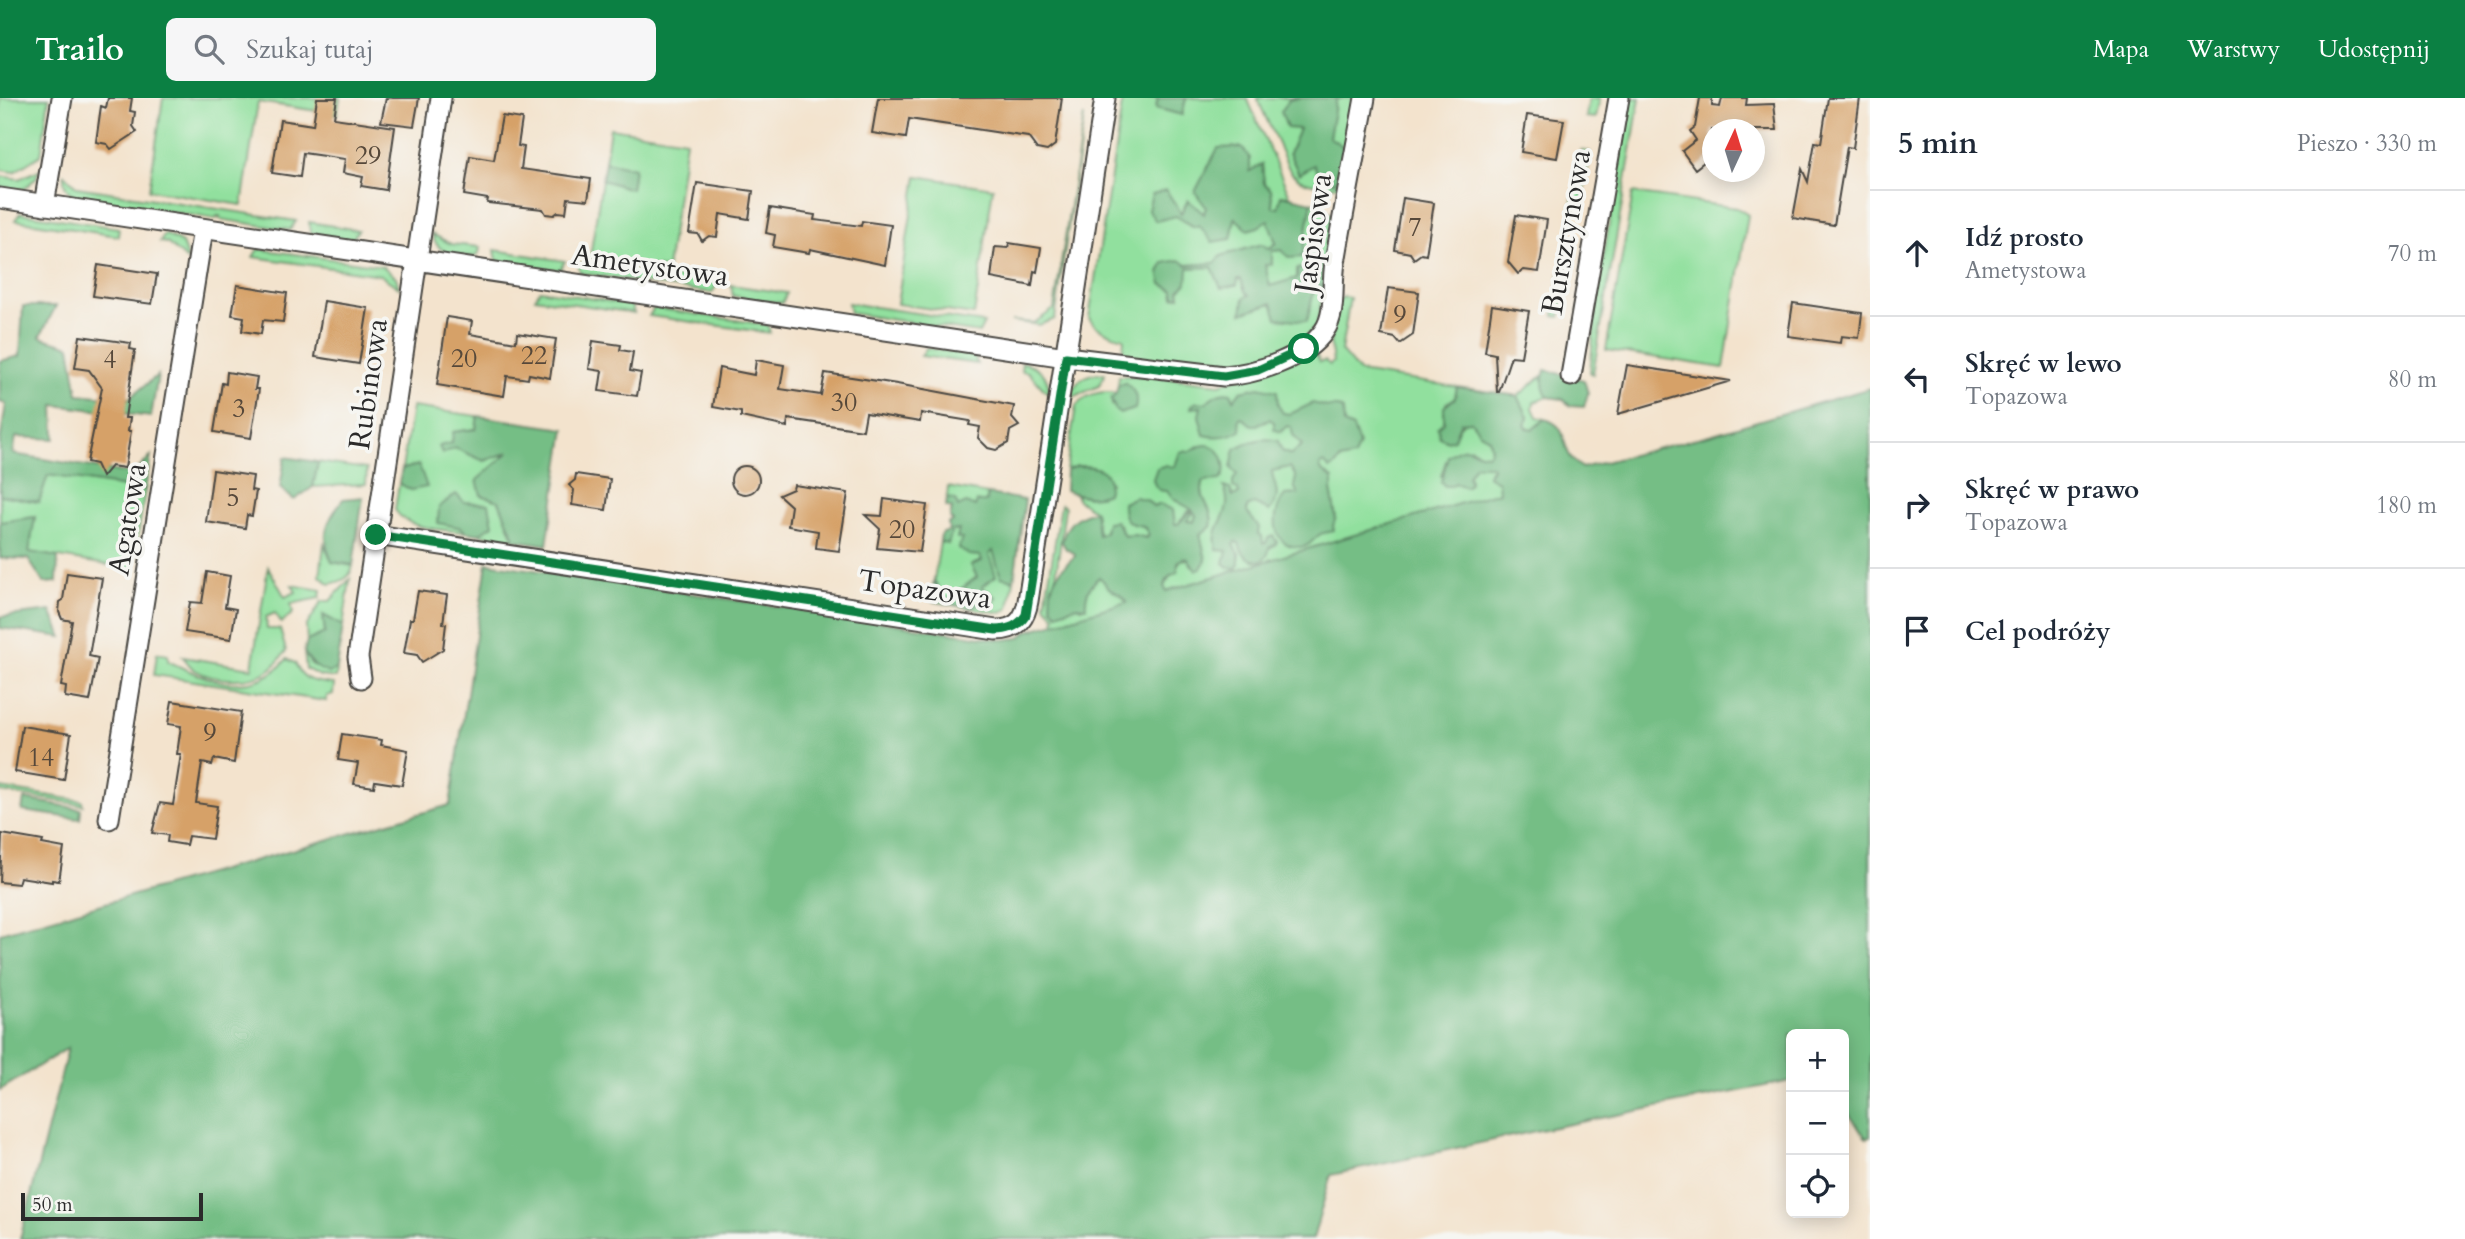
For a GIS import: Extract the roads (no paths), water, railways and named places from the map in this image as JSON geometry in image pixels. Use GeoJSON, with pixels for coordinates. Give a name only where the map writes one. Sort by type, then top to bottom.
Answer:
{"type":"FeatureCollection","features":[{"type":"Feature","properties":{"kind":"street"},"geometry":{"type":"LineString","coordinates":[[44,205],[62,98]]}},
{"type":"Feature","properties":{"kind":"street","name":"Rubinowa"},"geometry":{"type":"LineString","coordinates":[[361,678],[358,657],[441,98]]}},
{"type":"Feature","properties":{"kind":"street","name":"Topazowa"},"geometry":{"type":"LineString","coordinates":[[376,535],[983,628],[1006,630],[1019,623],[1026,615],[1105,98]]}},
{"type":"Feature","properties":{"kind":"street","name":"Jaspisowa"},"geometry":{"type":"LineString","coordinates":[[1289,357],[1317,340],[1330,322],[1334,266],[1364,98]]}},
{"type":"Feature","properties":{"kind":"street","name":"Bursztynowa"},"geometry":{"type":"LineString","coordinates":[[1571,376],[1619,98]]}},
{"type":"Feature","properties":{"kind":"street","name":"Ametystowa"},"geometry":{"type":"LineString","coordinates":[[0,198],[1066,357],[1224,376],[1258,370],[1289,357]]}},
{"type":"Feature","properties":{"kind":"street","name":"Agatowa"},"geometry":{"type":"LineString","coordinates":[[109,819],[203,229]]}}]}
